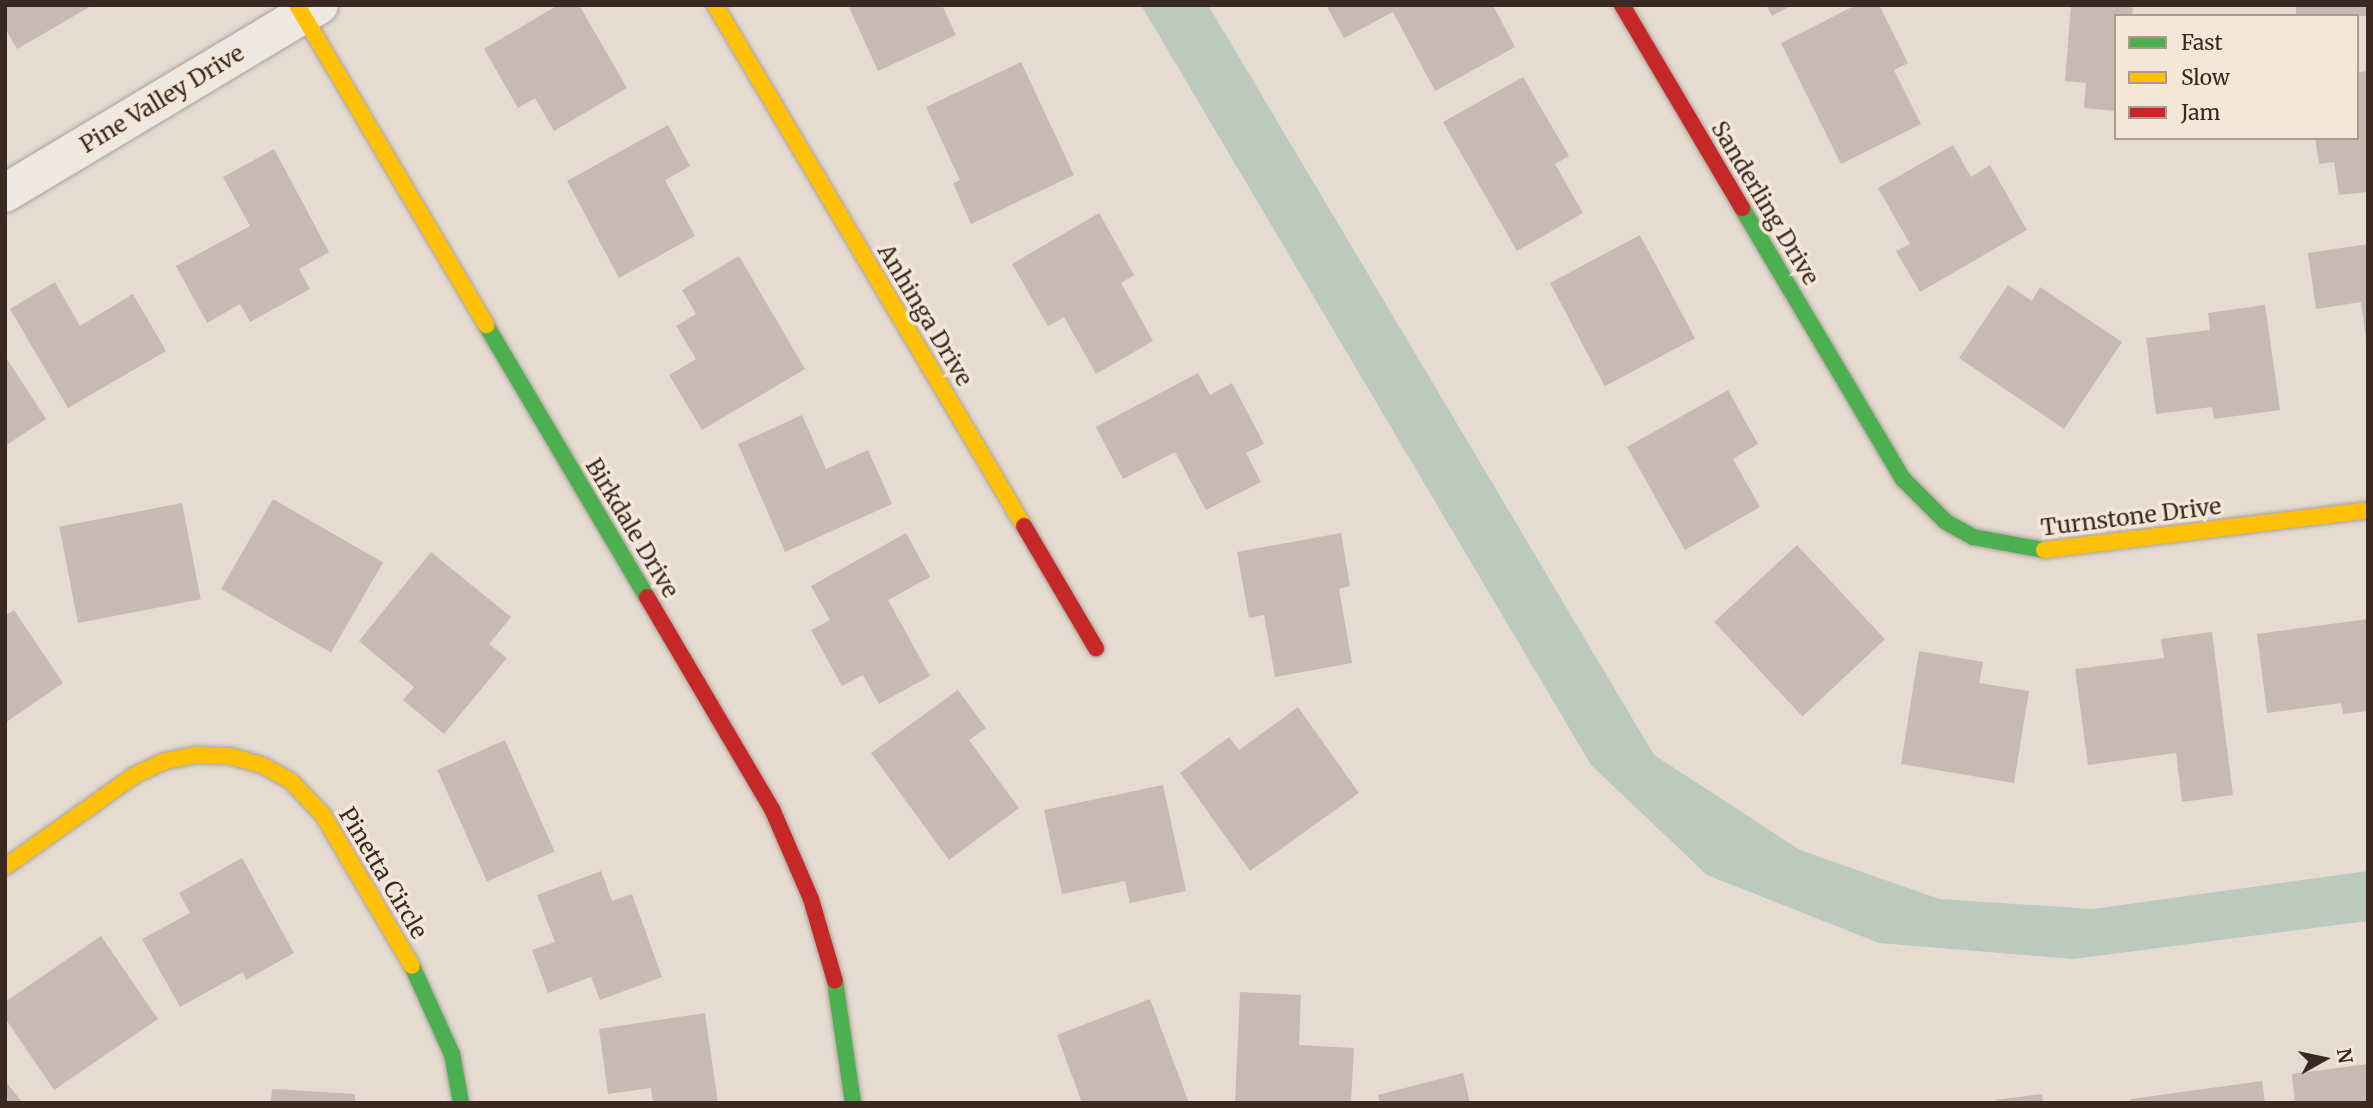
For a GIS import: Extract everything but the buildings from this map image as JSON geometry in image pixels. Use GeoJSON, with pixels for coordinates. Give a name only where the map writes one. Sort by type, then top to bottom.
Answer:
{"type":"FeatureCollection","features":[{"type":"Feature","properties":{"kind":"street","name":"Anhinga Drive"},"geometry":{"type":"LineString","coordinates":[[715,5],[1096,648]]}},
{"type":"Feature","properties":{"kind":"street","name":"Sanderling Drive"},"geometry":{"type":"LineString","coordinates":[[1622,5],[1870,423]]}},
{"type":"Feature","properties":{"kind":"street","name":"Pine Valley Drive"},"geometry":{"type":"LineString","coordinates":[[5,193],[306,8]]}},
{"type":"Feature","properties":{"kind":"street","name":"Birkdale Drive"},"geometry":{"type":"LineString","coordinates":[[306,8],[772,809],[811,899],[831,961],[845,1026],[853,1103]]}},
{"type":"Feature","properties":{"kind":"street","name":"Turnstone Drive"},"geometry":{"type":"LineString","coordinates":[[1870,423],[1921,502],[1973,537],[2002,547],[2064,550],[2368,510]]}},
{"type":"Feature","properties":{"kind":"street","name":"Pinetta Circle"},"geometry":{"type":"LineString","coordinates":[[5,867],[135,775],[165,761],[197,755],[230,756],[262,765],[291,781],[323,815],[430,998],[452,1054],[461,1103]]}},
{"type":"Feature","properties":{"kind":"shaded area"},"geometry":{"type":"Polygon","coordinates":[[[1141,5],[1208,5],[1654,755],[1800,850],[1939,899],[2093,909],[2368,871],[2368,921],[2073,959],[1879,943],[1707,875],[1591,765],[1141,5]]]}},
{"type":"Feature","properties":{"kind":"traffic: fast"},"geometry":{"type":"LineString","coordinates":[[1742,208],[1902,478],[1946,522],[1973,537],[2044,550]]}},
{"type":"Feature","properties":{"kind":"traffic: fast"},"geometry":{"type":"LineString","coordinates":[[486,325],[647,597]]}},
{"type":"Feature","properties":{"kind":"traffic: fast"},"geometry":{"type":"LineString","coordinates":[[412,966],[452,1054],[461,1103]]}},
{"type":"Feature","properties":{"kind":"traffic: fast"},"geometry":{"type":"LineString","coordinates":[[835,981],[853,1103]]}},
{"type":"Feature","properties":{"kind":"traffic: slow"},"geometry":{"type":"LineString","coordinates":[[297,5],[486,325]]}},
{"type":"Feature","properties":{"kind":"traffic: slow"},"geometry":{"type":"LineString","coordinates":[[715,5],[1024,526]]}},
{"type":"Feature","properties":{"kind":"traffic: slow"},"geometry":{"type":"LineString","coordinates":[[2044,550],[2368,510]]}},
{"type":"Feature","properties":{"kind":"traffic: slow"},"geometry":{"type":"LineString","coordinates":[[5,867],[135,775],[165,761],[197,755],[230,756],[262,765],[291,781],[323,815],[412,966]]}},
{"type":"Feature","properties":{"kind":"traffic: jam"},"geometry":{"type":"LineString","coordinates":[[1622,5],[1742,208]]}},
{"type":"Feature","properties":{"kind":"traffic: jam"},"geometry":{"type":"LineString","coordinates":[[1024,526],[1096,648]]}},
{"type":"Feature","properties":{"kind":"traffic: jam"},"geometry":{"type":"LineString","coordinates":[[647,597],[772,809],[811,899],[835,981]]}}]}
